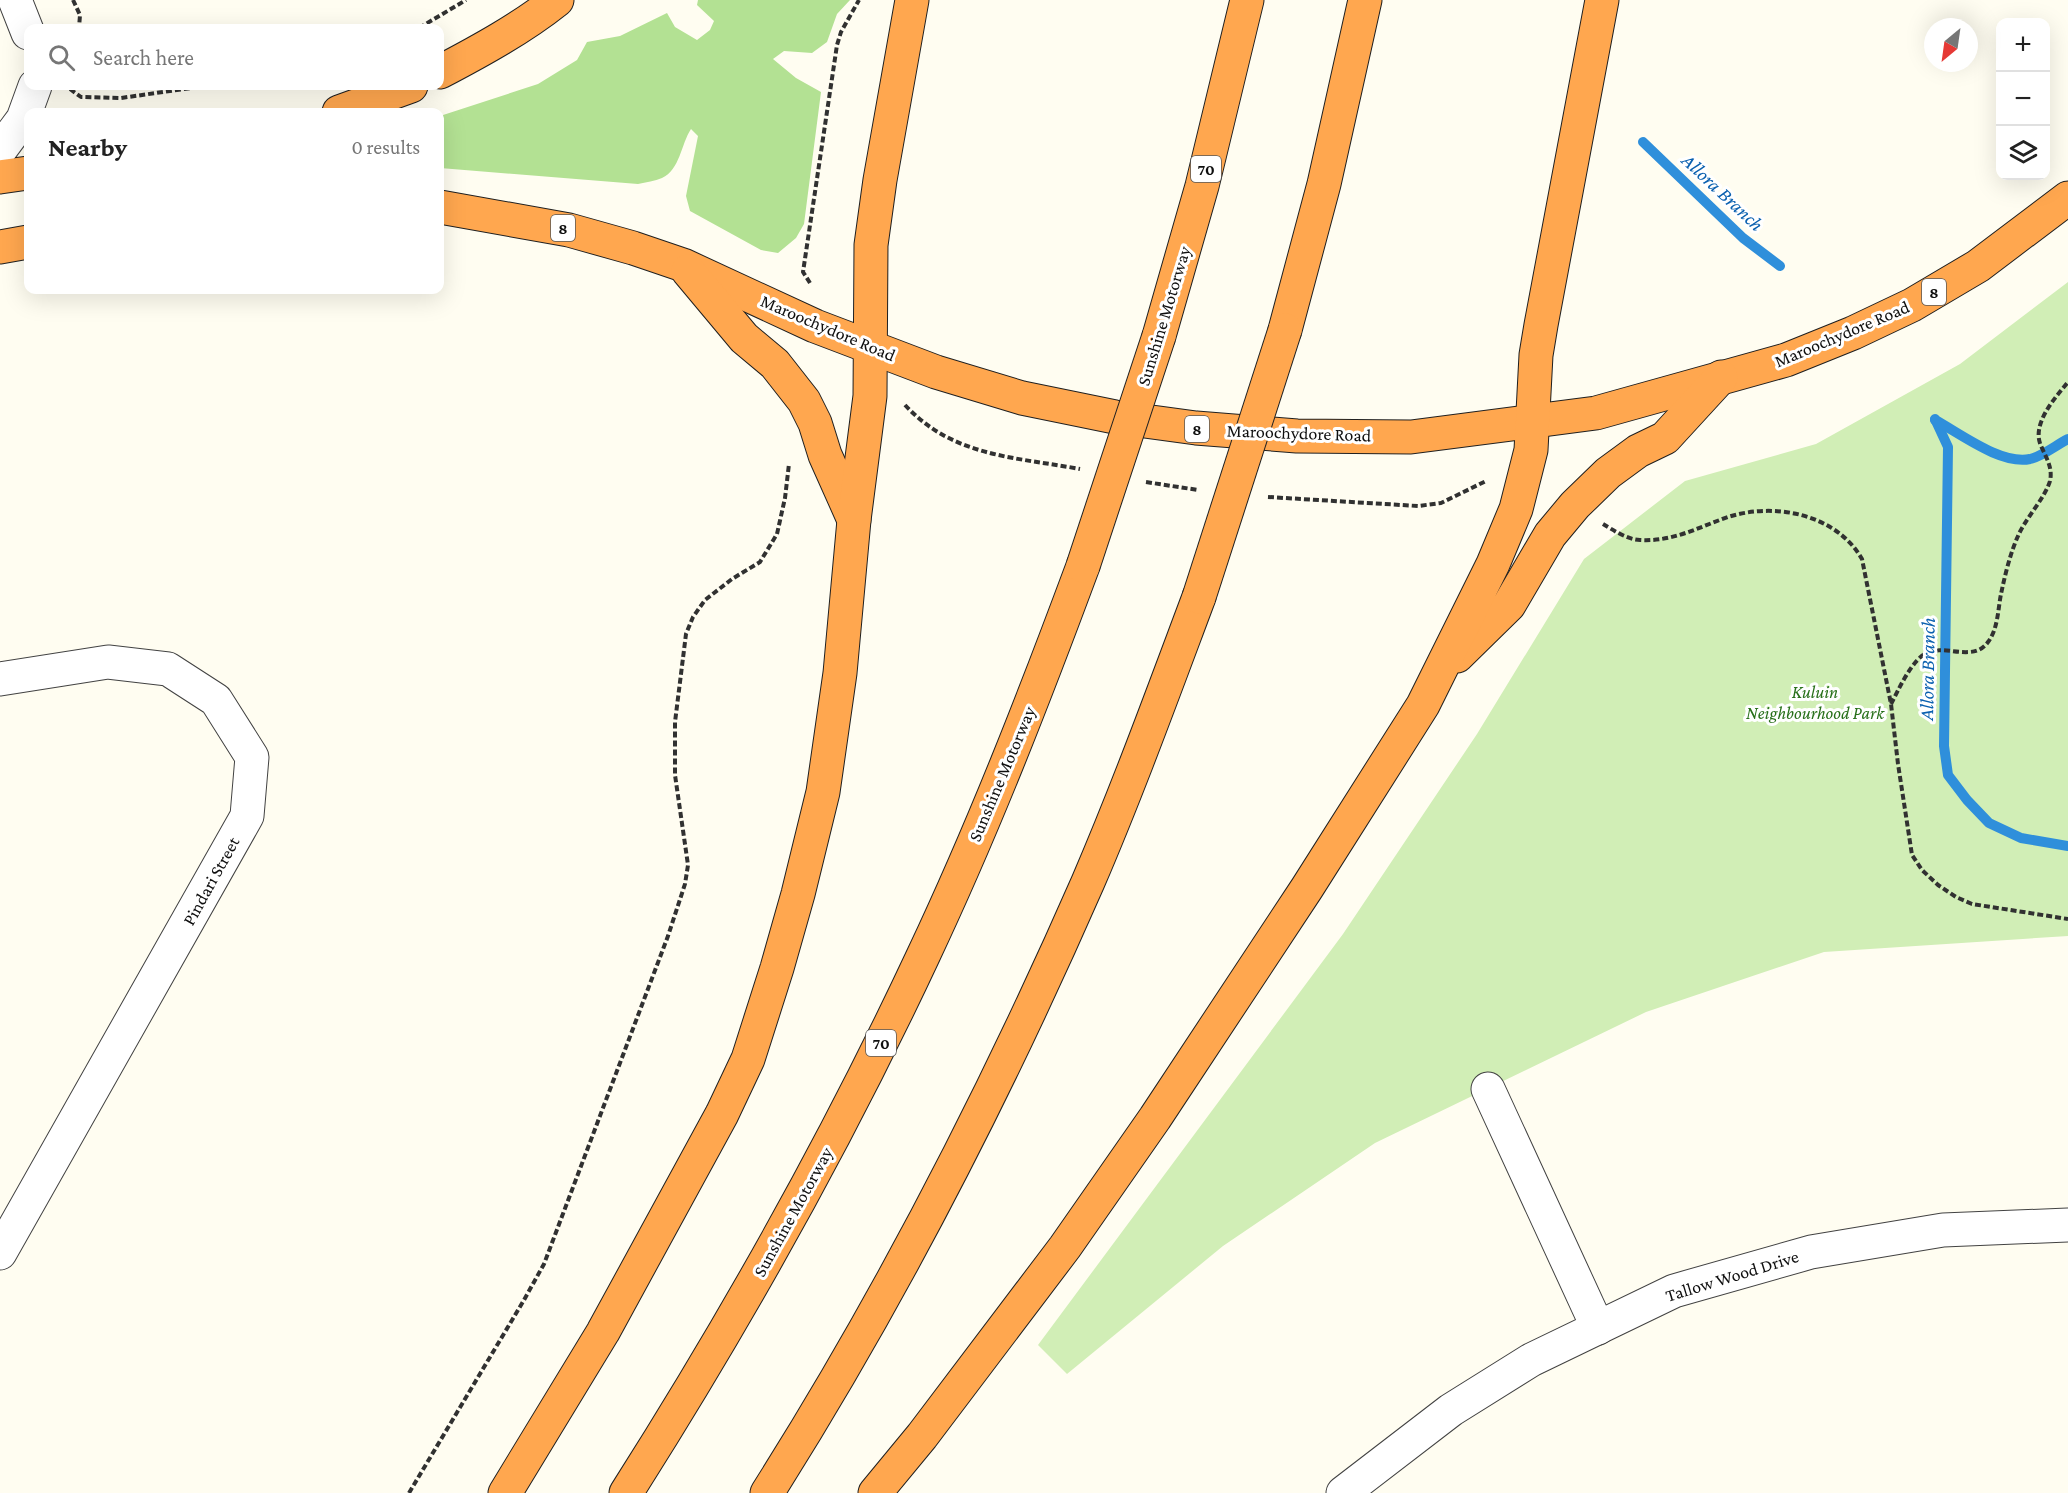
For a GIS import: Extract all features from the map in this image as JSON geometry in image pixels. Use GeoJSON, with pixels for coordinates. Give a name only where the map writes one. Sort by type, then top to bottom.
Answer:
{"type":"FeatureCollection","features":[{"type":"Feature","properties":{"kind":"highway"},"geometry":{"type":"LineString","coordinates":[[444,70],[544,11],[557,0]]}},
{"type":"Feature","properties":{"kind":"highway"},"geometry":{"type":"LineString","coordinates":[[505,1493],[603,1332],[722,1114],[748,1059],[792,915],[823,792],[840,674],[854,520],[870,396],[872,245],[880,180],[912,0]]}},
{"type":"Feature","properties":{"kind":"highway","name":"Sunshine Motorway"},"geometry":{"type":"LineString","coordinates":[[626,1493],[682,1406],[750,1289],[864,1079],[924,955],[978,834],[1033,700],[1083,566],[1160,336],[1202,186],[1247,0]]}},
{"type":"Feature","properties":{"kind":"highway"},"geometry":{"type":"LineString","coordinates":[[767,1493],[800,1441],[887,1289],[969,1135],[1089,880],[1199,597],[1285,330],[1324,184],[1365,0]]}},
{"type":"Feature","properties":{"kind":"highway"},"geometry":{"type":"LineString","coordinates":[[875,1493],[922,1436],[1065,1247],[1155,1118],[1378,778],[1423,705],[1493,564],[1516,509],[1531,450],[1536,355],[1540,325],[1602,0]]}},
{"type":"Feature","properties":{"kind":"highway"},"geometry":{"type":"LineString","coordinates":[[350,108],[400,90]]}},
{"type":"Feature","properties":{"kind":"highway"},"geometry":{"type":"LineString","coordinates":[[0,177],[24,173]]}},
{"type":"Feature","properties":{"kind":"highway","name":"Maroochydore Road"},"geometry":{"type":"LineString","coordinates":[[444,208],[569,230],[633,248],[683,265],[815,326],[936,372],[1022,398],[1115,417],[1196,429],[1297,436],[1411,437],[1596,413],[1786,360],[1853,333],[1912,305],[1978,266],[2068,198]]}},
{"type":"Feature","properties":{"kind":"highway"},"geometry":{"type":"LineString","coordinates":[[0,247],[24,243]]}},
{"type":"Feature","properties":{"kind":"highway"},"geometry":{"type":"LineString","coordinates":[[683,265],[744,338],[775,364],[804,401],[854,520]]}},
{"type":"Feature","properties":{"kind":"highway"},"geometry":{"type":"LineString","coordinates":[[1439,674],[1509,605],[1550,535],[1575,505],[1608,473],[1638,451],[1665,438],[1721,377]]}},
{"type":"Feature","properties":{"kind":"street"},"geometry":{"type":"LineString","coordinates":[[15,0],[24,24]]}},
{"type":"Feature","properties":{"kind":"street"},"geometry":{"type":"LineString","coordinates":[[27,108],[34,90]]}},
{"type":"Feature","properties":{"kind":"street"},"geometry":{"type":"LineString","coordinates":[[0,150],[24,117]]}},
{"type":"Feature","properties":{"kind":"street","name":"Pindari Street"},"geometry":{"type":"LineString","coordinates":[[0,679],[108,662],[168,669],[216,700],[252,757],[247,816],[0,1253]]}},
{"type":"Feature","properties":{"kind":"street"},"geometry":{"type":"LineString","coordinates":[[1488,1089],[1598,1328]]}},
{"type":"Feature","properties":{"kind":"street","name":"Tallow Wood Drive"},"geometry":{"type":"LineString","coordinates":[[1343,1493],[1451,1410],[1531,1360],[1674,1291],[1812,1252],[1943,1230],[2068,1225]]}},
{"type":"Feature","properties":{"kind":"path"},"geometry":{"type":"LineString","coordinates":[[72,0],[80,15],[79,24]]}},
{"type":"Feature","properties":{"kind":"path"},"geometry":{"type":"LineString","coordinates":[[426,24],[466,0]]}},
{"type":"Feature","properties":{"kind":"path"},"geometry":{"type":"LineString","coordinates":[[814,286],[806,279],[803,272],[837,45],[841,32],[859,0]]}},
{"type":"Feature","properties":{"kind":"path"},"geometry":{"type":"LineString","coordinates":[[70,90],[81,97],[122,98],[177,90]]}},
{"type":"Feature","properties":{"kind":"path"},"geometry":{"type":"LineString","coordinates":[[1891,704],[1909,671],[1927,652],[1976,651],[1988,644],[2004,578],[2018,536],[2050,480],[2049,463],[2039,444],[2038,434],[2042,420],[2068,382]]}},
{"type":"Feature","properties":{"kind":"path"},"geometry":{"type":"LineString","coordinates":[[898,402],[905,404],[933,429],[962,446],[1017,459],[1089,471]]}},
{"type":"Feature","properties":{"kind":"path"},"geometry":{"type":"LineString","coordinates":[[1265,496],[1418,506],[1440,503],[1491,478]]}},
{"type":"Feature","properties":{"kind":"path"},"geometry":{"type":"LineString","coordinates":[[1144,482],[1199,490]]}},
{"type":"Feature","properties":{"kind":"path"},"geometry":{"type":"LineString","coordinates":[[409,1493],[544,1264],[594,1133],[668,936],[685,884],[688,866],[675,775],[675,722],[686,634],[693,617],[705,600],[732,579],[760,562],[777,534],[785,498]]}},
{"type":"Feature","properties":{"kind":"path"},"geometry":{"type":"LineString","coordinates":[[1596,520],[1638,540],[1655,540],[1676,537],[1729,517],[1772,510],[1816,521],[1841,534],[1854,546],[1862,559],[1891,704],[1912,855],[1922,870],[1938,885],[1972,904],[2068,919]]}},
{"type":"Feature","properties":{"kind":"green space"},"geometry":{"type":"Polygon","coordinates":[[[698,0],[850,0],[837,14],[827,42],[812,53],[784,51],[773,59],[796,78],[821,92],[804,224],[796,238],[778,253],[761,250],[690,211],[686,196],[698,136],[691,129],[673,169],[659,179],[638,184],[444,168],[444,115],[538,84],[577,60],[587,42],[620,36],[667,13],[675,27],[697,40],[710,30],[714,21],[697,5],[698,0]]]}},
{"type":"Feature","properties":{"kind":"green space","name":"Kuluin Neighbourhood Park"},"geometry":{"type":"Polygon","coordinates":[[[2068,282],[2068,936],[1824,952],[1646,1012],[1375,1143],[1223,1246],[1067,1374],[1038,1345],[1343,934],[1477,734],[1584,559],[1685,481],[1816,444],[1960,364],[2068,282]]]}},
{"type":"Feature","properties":{"kind":"waterway","name":"Allora Branch"},"geometry":{"type":"LineString","coordinates":[[1643,142],[1743,238],[1780,266]]}},
{"type":"Feature","properties":{"kind":"waterway","name":"Allora Branch"},"geometry":{"type":"LineString","coordinates":[[1935,419],[1948,447],[1944,746],[1948,775],[1989,823],[2021,838],[2068,846]]}},
{"type":"Feature","properties":{"kind":"waterway"},"geometry":{"type":"LineString","coordinates":[[1935,420],[1981,447],[2019,460],[2035,458],[2068,439]]}}]}
